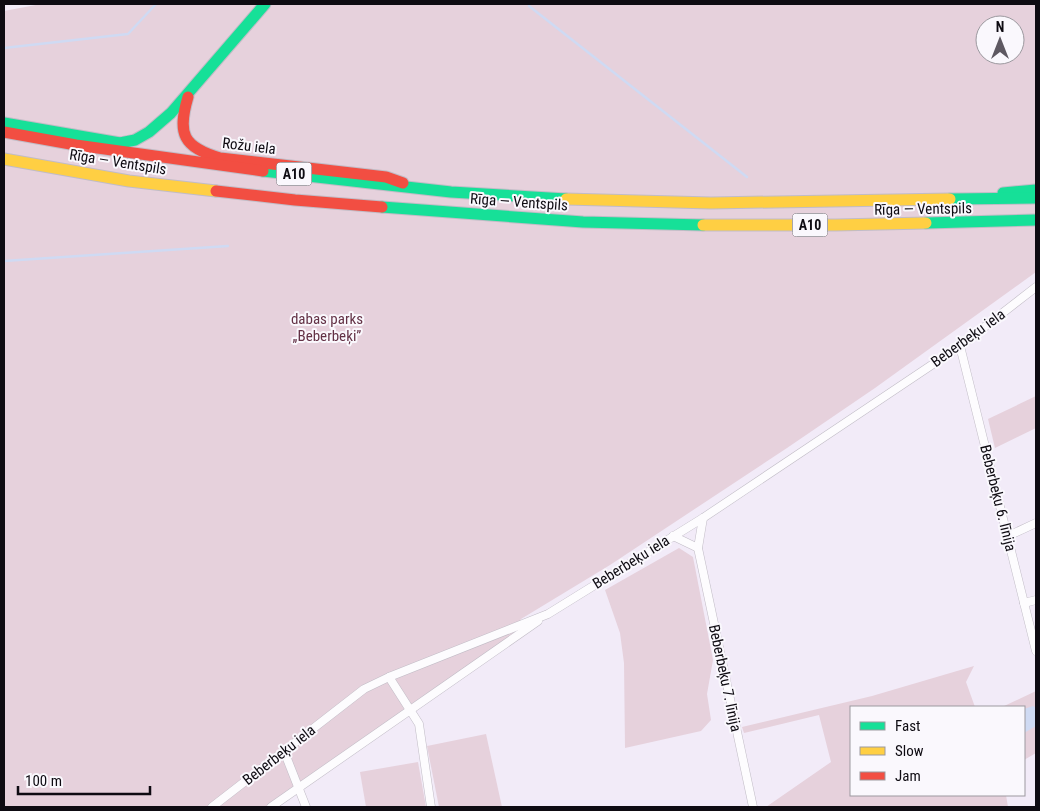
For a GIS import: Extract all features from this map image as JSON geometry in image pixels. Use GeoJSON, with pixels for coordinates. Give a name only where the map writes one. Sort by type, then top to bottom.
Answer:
{"type":"FeatureCollection","features":[{"type":"Feature","properties":{"kind":"main road","name":"Rožu iela"},"geometry":{"type":"LineString","coordinates":[[4,123],[120,143],[136,140],[162,121],[190,93],[265,4]]}},
{"type":"Feature","properties":{"kind":"main road","name":"Rožu iela"},"geometry":{"type":"LineString","coordinates":[[190,93],[183,114],[182,128],[185,138],[202,153],[220,158],[386,177],[420,189]]}},
{"type":"Feature","properties":{"kind":"main road","name":"Rīga — Ventspils"},"geometry":{"type":"LineString","coordinates":[[4,132],[76,145],[215,165],[451,192],[585,200],[711,203],[968,198]]}},
{"type":"Feature","properties":{"kind":"main road","name":"Rīga — Ventspils"},"geometry":{"type":"LineString","coordinates":[[4,159],[128,181],[295,200],[583,222],[836,225],[1036,220]]}},
{"type":"Feature","properties":{"kind":"main road"},"geometry":{"type":"LineString","coordinates":[[968,198],[1036,190]]}},
{"type":"Feature","properties":{"kind":"main road","name":"A10"},"geometry":{"type":"LineString","coordinates":[[968,198],[1036,198]]}},
{"type":"Feature","properties":{"kind":"street","name":"Beberbeķu iela"},"geometry":{"type":"LineString","coordinates":[[212,807],[364,689],[389,677],[548,614],[703,518],[960,346],[1036,287]]}},
{"type":"Feature","properties":{"kind":"street","name":"Beberbeķu 6. līnija"},"geometry":{"type":"LineString","coordinates":[[960,346],[1036,650]]}},
{"type":"Feature","properties":{"kind":"street","name":"Beberbeķu 7. līnija"},"geometry":{"type":"LineString","coordinates":[[703,518],[698,548],[753,807]]}},
{"type":"Feature","properties":{"kind":"street"},"geometry":{"type":"LineString","coordinates":[[1008,536],[1036,523]]}},
{"type":"Feature","properties":{"kind":"street"},"geometry":{"type":"LineString","coordinates":[[673,536],[698,548]]}},
{"type":"Feature","properties":{"kind":"street"},"geometry":{"type":"LineString","coordinates":[[1024,603],[1036,600]]}},
{"type":"Feature","properties":{"kind":"street"},"geometry":{"type":"LineString","coordinates":[[271,807],[548,614]]}},
{"type":"Feature","properties":{"kind":"street"},"geometry":{"type":"LineString","coordinates":[[389,677],[419,724],[431,807]]}},
{"type":"Feature","properties":{"kind":"street"},"geometry":{"type":"LineString","coordinates":[[284,751],[306,807]]}},
{"type":"Feature","properties":{"kind":"green space","name":"dabas parks „Beberbeķi”"},"geometry":{"type":"Polygon","coordinates":[[[41,4],[1036,4],[1036,272],[875,388],[787,448],[610,565],[521,619],[509,642],[270,807],[4,807],[4,11],[41,4]]]}},
{"type":"Feature","properties":{"kind":"green space"},"geometry":{"type":"Polygon","coordinates":[[[1036,396],[1036,428],[995,448],[988,419],[1036,396]]]}},
{"type":"Feature","properties":{"kind":"green space"},"geometry":{"type":"Polygon","coordinates":[[[679,548],[693,557],[713,660],[707,694],[711,720],[701,731],[625,748],[624,663],[620,633],[605,590],[679,548]]]}},
{"type":"Feature","properties":{"kind":"green space"},"geometry":{"type":"Polygon","coordinates":[[[974,666],[966,682],[975,706],[850,706],[850,796],[1006,796],[1008,807],[766,807],[831,762],[819,715],[744,733],[742,727],[872,696],[974,666]]]}},
{"type":"Feature","properties":{"kind":"green space"},"geometry":{"type":"Polygon","coordinates":[[[1036,691],[1036,753],[1025,759],[1025,706],[1004,706],[1036,691]]]}},
{"type":"Feature","properties":{"kind":"green space"},"geometry":{"type":"Polygon","coordinates":[[[486,734],[502,807],[439,807],[427,746],[486,734]]]}},
{"type":"Feature","properties":{"kind":"green space"},"geometry":{"type":"Polygon","coordinates":[[[418,762],[426,807],[366,807],[360,772],[418,762]]]}},
{"type":"Feature","properties":{"kind":"water"},"geometry":{"type":"Polygon","coordinates":[[[1033,706],[1036,708],[1036,726],[1025,732],[1025,709],[1033,706]]]}},
{"type":"Feature","properties":{"kind":"waterway"},"geometry":{"type":"LineString","coordinates":[[4,48],[128,34],[156,4]]}},
{"type":"Feature","properties":{"kind":"waterway"},"geometry":{"type":"LineString","coordinates":[[529,6],[747,177]]}},
{"type":"Feature","properties":{"kind":"waterway"},"geometry":{"type":"LineString","coordinates":[[4,261],[228,246]]}},
{"type":"Feature","properties":{"kind":"traffic: fast"},"geometry":{"type":"LineString","coordinates":[[4,123],[120,143],[135,140],[149,132],[171,113],[265,4]]}},
{"type":"Feature","properties":{"kind":"traffic: fast"},"geometry":{"type":"LineString","coordinates":[[263,171],[451,192],[566,199]]}},
{"type":"Feature","properties":{"kind":"traffic: fast"},"geometry":{"type":"LineString","coordinates":[[1003,193],[1036,190]]}},
{"type":"Feature","properties":{"kind":"traffic: fast"},"geometry":{"type":"LineString","coordinates":[[950,199],[1036,198]]}},
{"type":"Feature","properties":{"kind":"traffic: fast"},"geometry":{"type":"LineString","coordinates":[[382,207],[583,222],[703,225]]}},
{"type":"Feature","properties":{"kind":"traffic: fast"},"geometry":{"type":"LineString","coordinates":[[926,223],[1036,220]]}},
{"type":"Feature","properties":{"kind":"traffic: slow"},"geometry":{"type":"LineString","coordinates":[[4,159],[129,181],[216,191]]}},
{"type":"Feature","properties":{"kind":"traffic: slow"},"geometry":{"type":"LineString","coordinates":[[566,199],[711,203],[950,199]]}},
{"type":"Feature","properties":{"kind":"traffic: slow"},"geometry":{"type":"LineString","coordinates":[[703,225],[926,223]]}},
{"type":"Feature","properties":{"kind":"traffic: jam"},"geometry":{"type":"LineString","coordinates":[[188,97],[183,121],[186,137],[191,144],[208,154],[220,158],[386,177],[403,183]]}},
{"type":"Feature","properties":{"kind":"traffic: jam"},"geometry":{"type":"LineString","coordinates":[[4,132],[76,145],[263,171]]}},
{"type":"Feature","properties":{"kind":"traffic: jam"},"geometry":{"type":"LineString","coordinates":[[216,191],[382,207]]}}]}
